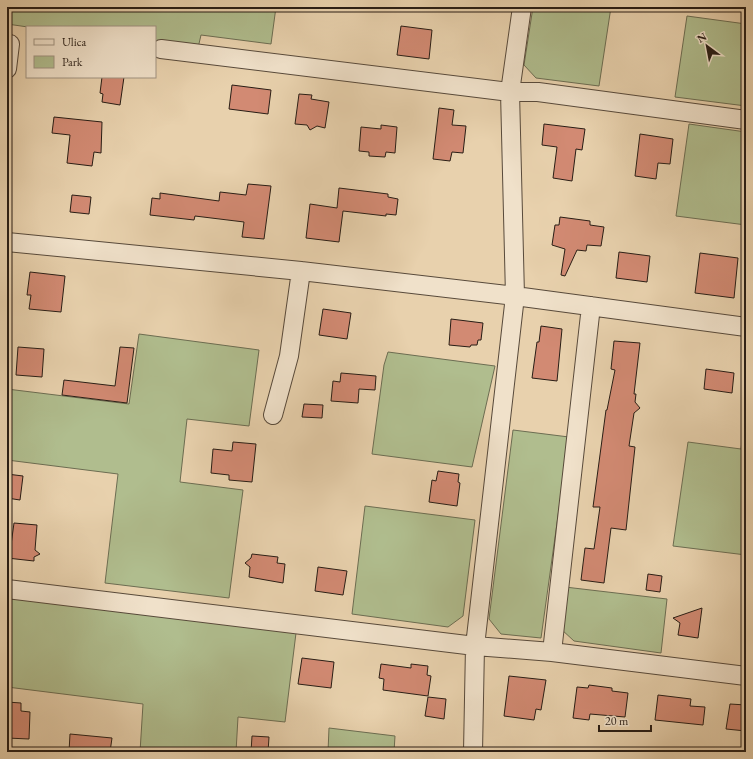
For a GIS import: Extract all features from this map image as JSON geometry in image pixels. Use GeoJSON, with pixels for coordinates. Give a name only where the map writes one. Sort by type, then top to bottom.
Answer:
{"type":"FeatureCollection","features":[{"type":"Feature","properties":{"kind":"street"},"geometry":{"type":"LineString","coordinates":[[473,752],[475,646],[515,296],[510,92],[522,7]]}},
{"type":"Feature","properties":{"kind":"street"},"geometry":{"type":"LineString","coordinates":[[7,69],[10,44]]}},
{"type":"Feature","properties":{"kind":"street"},"geometry":{"type":"LineString","coordinates":[[161,49],[510,92],[538,92],[746,120]]}},
{"type":"Feature","properties":{"kind":"street"},"geometry":{"type":"LineString","coordinates":[[7,242],[301,271],[515,296],[746,327]]}},
{"type":"Feature","properties":{"kind":"street"},"geometry":{"type":"LineString","coordinates":[[273,415],[289,356],[301,271]]}},
{"type":"Feature","properties":{"kind":"street"},"geometry":{"type":"LineString","coordinates":[[552,652],[591,306]]}},
{"type":"Feature","properties":{"kind":"street"},"geometry":{"type":"LineString","coordinates":[[7,589],[475,646],[552,652],[746,676]]}},
{"type":"Feature","properties":{"kind":"green space"},"geometry":{"type":"Polygon","coordinates":[[[7,7],[276,7],[271,44],[201,35],[198,48],[156,43],[156,26],[26,27],[7,24],[7,7]]]}},
{"type":"Feature","properties":{"kind":"green space"},"geometry":{"type":"Polygon","coordinates":[[[533,7],[611,7],[599,86],[536,78],[524,65],[533,7]]]}},
{"type":"Feature","properties":{"kind":"green space"},"geometry":{"type":"Polygon","coordinates":[[[687,16],[746,24],[746,106],[675,97],[687,16]]]}},
{"type":"Feature","properties":{"kind":"green space"},"geometry":{"type":"Polygon","coordinates":[[[689,124],[746,132],[746,225],[676,216],[689,124]]]}},
{"type":"Feature","properties":{"kind":"green space"},"geometry":{"type":"Polygon","coordinates":[[[139,334],[259,350],[249,426],[187,419],[180,482],[243,490],[229,598],[105,583],[118,474],[7,460],[7,389],[129,404],[139,334]]]}},
{"type":"Feature","properties":{"kind":"green space"},"geometry":{"type":"Polygon","coordinates":[[[388,352],[495,366],[472,467],[372,454],[384,365],[388,352]]]}},
{"type":"Feature","properties":{"kind":"green space"},"geometry":{"type":"Polygon","coordinates":[[[746,407],[746,555],[673,546],[688,442],[741,449],[746,407]]]}},
{"type":"Feature","properties":{"kind":"green space"},"geometry":{"type":"Polygon","coordinates":[[[513,430],[569,437],[541,638],[501,634],[489,619],[513,430]]]}},
{"type":"Feature","properties":{"kind":"green space"},"geometry":{"type":"Polygon","coordinates":[[[365,506],[475,520],[463,616],[448,627],[352,614],[365,506]]]}},
{"type":"Feature","properties":{"kind":"green space"},"geometry":{"type":"Polygon","coordinates":[[[565,587],[667,599],[661,653],[574,641],[561,629],[565,587]]]}},
{"type":"Feature","properties":{"kind":"green space"},"geometry":{"type":"Polygon","coordinates":[[[7,596],[296,633],[285,722],[238,717],[236,752],[140,752],[143,704],[7,687],[7,596]]]}},
{"type":"Feature","properties":{"kind":"green space"},"geometry":{"type":"Polygon","coordinates":[[[329,728],[395,736],[394,752],[328,752],[329,728]]]}},
{"type":"Feature","properties":{"kind":"building"},"geometry":{"type":"Polygon","coordinates":[[[401,26],[432,30],[429,59],[397,55],[401,26]]]}},
{"type":"Feature","properties":{"kind":"building"},"geometry":{"type":"Polygon","coordinates":[[[102,78],[124,78],[120,105],[102,102],[103,94],[100,93],[102,78]]]}},
{"type":"Feature","properties":{"kind":"building"},"geometry":{"type":"Polygon","coordinates":[[[232,85],[271,90],[268,114],[229,109],[232,85]]]}},
{"type":"Feature","properties":{"kind":"building"},"geometry":{"type":"Polygon","coordinates":[[[299,94],[312,95],[311,99],[329,102],[325,128],[317,126],[310,130],[307,125],[295,124],[299,94]]]}},
{"type":"Feature","properties":{"kind":"building"},"geometry":{"type":"Polygon","coordinates":[[[439,108],[454,110],[452,125],[466,126],[463,153],[452,152],[450,161],[433,159],[439,108]]]}},
{"type":"Feature","properties":{"kind":"building"},"geometry":{"type":"Polygon","coordinates":[[[54,117],[102,122],[101,153],[94,152],[92,166],[67,163],[70,135],[52,133],[54,117]]]}},
{"type":"Feature","properties":{"kind":"building"},"geometry":{"type":"Polygon","coordinates":[[[544,124],[585,129],[582,150],[576,149],[572,181],[553,178],[557,147],[542,145],[544,124]]]}},
{"type":"Feature","properties":{"kind":"building"},"geometry":{"type":"Polygon","coordinates":[[[381,125],[397,127],[395,153],[386,152],[385,157],[369,156],[369,152],[359,151],[361,127],[381,129],[381,125]]]}},
{"type":"Feature","properties":{"kind":"building"},"geometry":{"type":"Polygon","coordinates":[[[640,134],[673,139],[670,164],[658,163],[656,179],[635,176],[640,134]]]}},
{"type":"Feature","properties":{"kind":"building"},"geometry":{"type":"Polygon","coordinates":[[[248,184],[271,186],[264,239],[242,237],[244,222],[195,216],[194,220],[150,215],[152,198],[160,199],[160,193],[219,201],[220,192],[246,195],[248,184]]]}},
{"type":"Feature","properties":{"kind":"building"},"geometry":{"type":"Polygon","coordinates":[[[339,188],[388,194],[388,197],[398,199],[396,215],[386,214],[386,216],[343,211],[339,242],[306,238],[310,204],[337,208],[339,188]]]}},
{"type":"Feature","properties":{"kind":"building"},"geometry":{"type":"Polygon","coordinates":[[[72,195],[91,197],[89,214],[70,212],[72,195]]]}},
{"type":"Feature","properties":{"kind":"building"},"geometry":{"type":"Polygon","coordinates":[[[560,217],[590,221],[590,225],[604,227],[601,246],[587,245],[586,251],[577,250],[565,276],[561,275],[565,249],[552,245],[555,225],[559,225],[560,217]]]}},
{"type":"Feature","properties":{"kind":"building"},"geometry":{"type":"Polygon","coordinates":[[[619,252],[650,256],[647,282],[616,278],[619,252]]]}},
{"type":"Feature","properties":{"kind":"building"},"geometry":{"type":"Polygon","coordinates":[[[700,253],[738,258],[734,298],[695,293],[700,253]]]}},
{"type":"Feature","properties":{"kind":"building"},"geometry":{"type":"Polygon","coordinates":[[[30,272],[65,276],[61,312],[29,309],[31,295],[27,295],[30,272]]]}},
{"type":"Feature","properties":{"kind":"building"},"geometry":{"type":"Polygon","coordinates":[[[323,309],[351,313],[347,339],[319,335],[323,309]]]}},
{"type":"Feature","properties":{"kind":"building"},"geometry":{"type":"Polygon","coordinates":[[[451,319],[483,323],[481,340],[478,340],[477,345],[471,345],[470,347],[449,345],[451,319]]]}},
{"type":"Feature","properties":{"kind":"building"},"geometry":{"type":"Polygon","coordinates":[[[541,326],[562,329],[557,381],[532,378],[537,342],[539,342],[541,326]]]}},
{"type":"Feature","properties":{"kind":"building"},"geometry":{"type":"Polygon","coordinates":[[[614,341],[640,343],[634,394],[636,394],[635,402],[640,408],[634,413],[629,446],[635,447],[626,530],[611,528],[604,583],[581,580],[585,548],[594,549],[600,507],[593,507],[606,410],[615,370],[611,369],[614,341]]]}},
{"type":"Feature","properties":{"kind":"building"},"geometry":{"type":"Polygon","coordinates":[[[18,347],[44,349],[42,377],[16,375],[18,347]]]}},
{"type":"Feature","properties":{"kind":"building"},"geometry":{"type":"Polygon","coordinates":[[[120,347],[134,348],[127,403],[62,395],[64,380],[115,386],[120,347]]]}},
{"type":"Feature","properties":{"kind":"building"},"geometry":{"type":"Polygon","coordinates":[[[706,369],[734,373],[732,393],[704,389],[706,369]]]}},
{"type":"Feature","properties":{"kind":"building"},"geometry":{"type":"Polygon","coordinates":[[[341,373],[376,376],[375,390],[359,389],[358,403],[331,401],[333,381],[340,382],[341,373]]]}},
{"type":"Feature","properties":{"kind":"building"},"geometry":{"type":"Polygon","coordinates":[[[304,404],[323,405],[322,418],[302,417],[304,404]]]}},
{"type":"Feature","properties":{"kind":"building"},"geometry":{"type":"Polygon","coordinates":[[[233,442],[256,444],[252,482],[229,480],[229,475],[211,473],[213,449],[232,451],[233,442]]]}},
{"type":"Feature","properties":{"kind":"building"},"geometry":{"type":"Polygon","coordinates":[[[438,471],[459,474],[458,482],[460,483],[457,506],[429,502],[432,480],[436,481],[438,471]]]}},
{"type":"Feature","properties":{"kind":"building"},"geometry":{"type":"Polygon","coordinates":[[[7,474],[23,476],[20,500],[7,498],[7,474]]]}},
{"type":"Feature","properties":{"kind":"building"},"geometry":{"type":"Polygon","coordinates":[[[14,523],[37,525],[35,550],[40,554],[34,557],[34,561],[7,558],[7,544],[11,545],[14,523]]]}},
{"type":"Feature","properties":{"kind":"building"},"geometry":{"type":"Polygon","coordinates":[[[252,554],[278,557],[277,563],[285,564],[283,583],[249,577],[250,567],[245,563],[251,558],[252,554]]]}},
{"type":"Feature","properties":{"kind":"building"},"geometry":{"type":"Polygon","coordinates":[[[318,567],[347,571],[343,595],[315,591],[318,567]]]}},
{"type":"Feature","properties":{"kind":"building"},"geometry":{"type":"Polygon","coordinates":[[[648,574],[662,576],[660,592],[646,590],[648,574]]]}},
{"type":"Feature","properties":{"kind":"building"},"geometry":{"type":"Polygon","coordinates":[[[702,608],[698,638],[678,635],[680,623],[673,618],[702,608]]]}},
{"type":"Feature","properties":{"kind":"building"},"geometry":{"type":"Polygon","coordinates":[[[302,658],[334,662],[331,688],[298,684],[302,658]]]}},
{"type":"Feature","properties":{"kind":"building"},"geometry":{"type":"Polygon","coordinates":[[[381,664],[411,668],[411,664],[428,666],[427,675],[431,676],[428,696],[383,690],[384,679],[379,678],[381,664]]]}},
{"type":"Feature","properties":{"kind":"building"},"geometry":{"type":"Polygon","coordinates":[[[509,676],[546,680],[541,710],[536,709],[534,720],[504,716],[509,676]]]}},
{"type":"Feature","properties":{"kind":"building"},"geometry":{"type":"Polygon","coordinates":[[[589,685],[612,688],[612,691],[628,693],[625,717],[590,714],[589,720],[573,718],[577,687],[588,688],[589,685]]]}},
{"type":"Feature","properties":{"kind":"building"},"geometry":{"type":"Polygon","coordinates":[[[658,695],[691,699],[690,706],[705,707],[703,725],[655,720],[658,695]]]}},
{"type":"Feature","properties":{"kind":"building"},"geometry":{"type":"Polygon","coordinates":[[[428,697],[446,699],[444,719],[425,716],[428,697]]]}},
{"type":"Feature","properties":{"kind":"building"},"geometry":{"type":"Polygon","coordinates":[[[7,702],[21,703],[21,711],[30,712],[29,739],[7,738],[7,702]]]}},
{"type":"Feature","properties":{"kind":"building"},"geometry":{"type":"Polygon","coordinates":[[[730,704],[746,705],[746,731],[726,729],[730,704]]]}},
{"type":"Feature","properties":{"kind":"building"},"geometry":{"type":"Polygon","coordinates":[[[70,734],[112,738],[110,752],[69,752],[70,734]]]}},
{"type":"Feature","properties":{"kind":"building"},"geometry":{"type":"Polygon","coordinates":[[[252,736],[269,737],[268,752],[251,752],[252,736]]]}}]}
